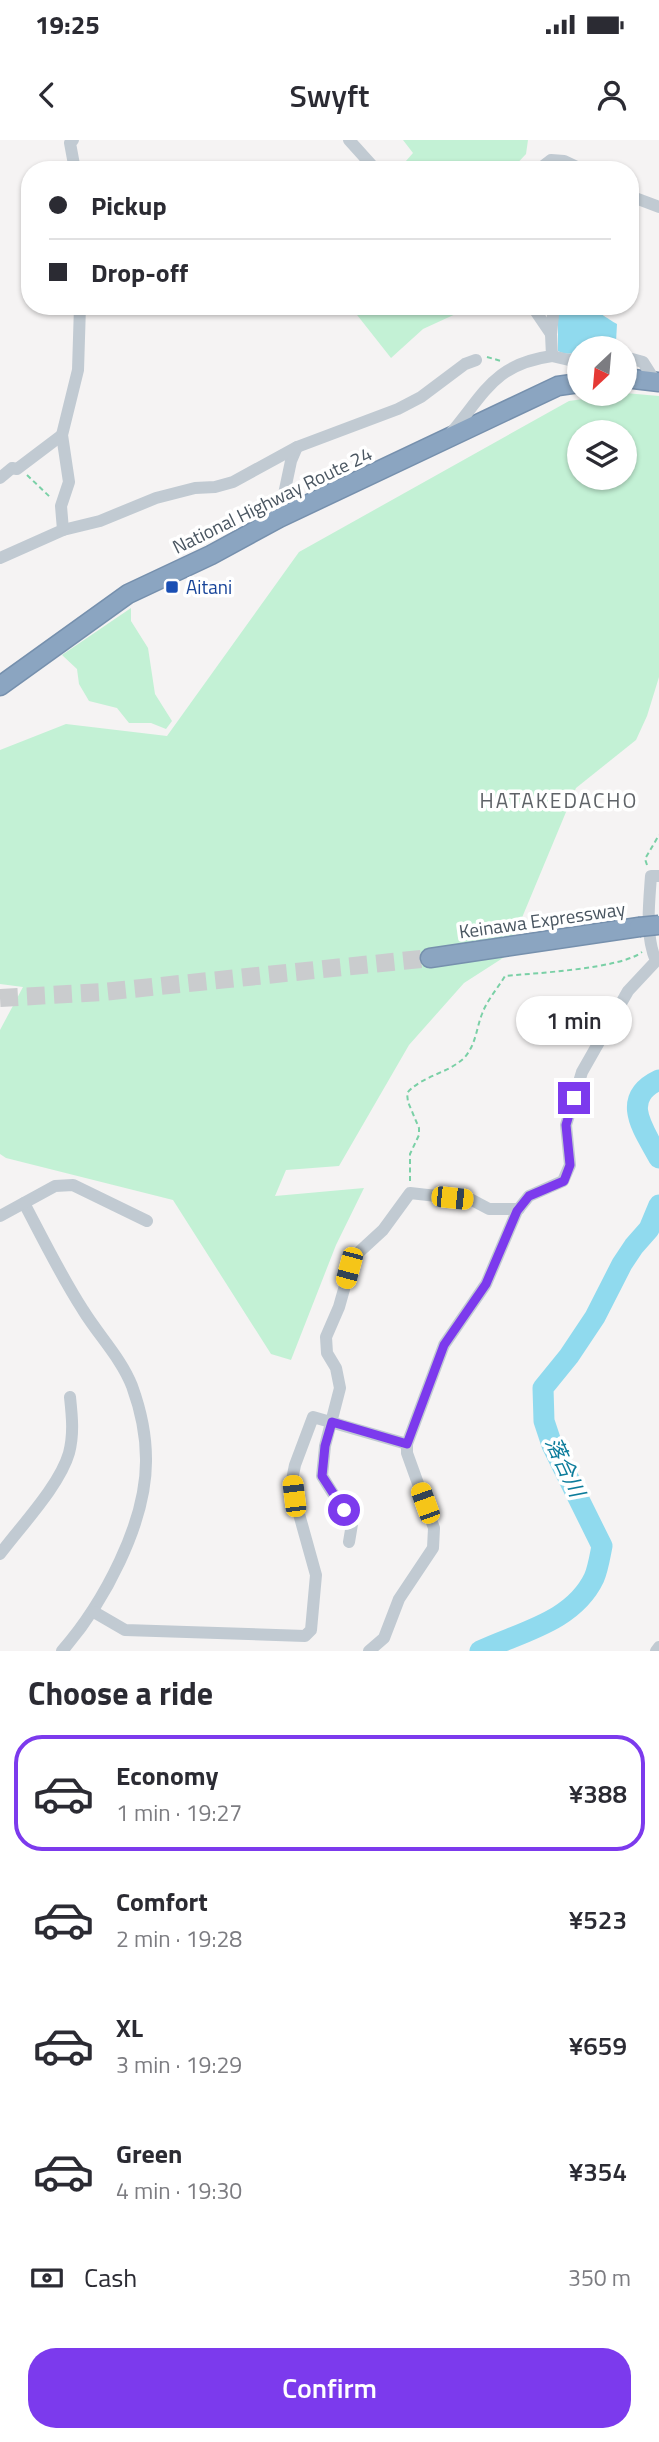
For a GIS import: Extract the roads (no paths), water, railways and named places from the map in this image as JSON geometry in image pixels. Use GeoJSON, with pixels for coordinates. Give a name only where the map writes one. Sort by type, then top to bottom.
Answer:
{"type":"FeatureCollection","features":[{"type":"Feature","properties":{"kind":"highway"},"geometry":{"type":"LineString","coordinates":[[637,379],[657,381]]}},
{"type":"Feature","properties":{"kind":"highway","name":"National Highway Route 24"},"geometry":{"type":"LineString","coordinates":[[0,686],[128,594],[211,555],[279,518],[558,386],[567,385]]}},
{"type":"Feature","properties":{"kind":"highway","name":"Keinawa Expressway"},"geometry":{"type":"LineString","coordinates":[[430,958],[659,925]]}},
{"type":"Feature","properties":{"kind":"street"},"geometry":{"type":"LineString","coordinates":[[73,161],[70,143],[74,140]]}},
{"type":"Feature","properties":{"kind":"street"},"geometry":{"type":"LineString","coordinates":[[349,140],[368,161]]}},
{"type":"Feature","properties":{"kind":"street"},"geometry":{"type":"LineString","coordinates":[[639,199],[659,207]]}},
{"type":"Feature","properties":{"kind":"street"},"geometry":{"type":"LineString","coordinates":[[63,530],[61,506],[69,482],[62,435],[78,370],[80,315]]}},
{"type":"Feature","properties":{"kind":"street"},"geometry":{"type":"LineString","coordinates":[[538,315],[551,334]]}},
{"type":"Feature","properties":{"kind":"street"},"geometry":{"type":"LineString","coordinates":[[552,356],[553,315]]}},
{"type":"Feature","properties":{"kind":"street"},"geometry":{"type":"LineString","coordinates":[[447,438],[483,390],[512,366],[531,359],[552,356],[567,360]]}},
{"type":"Feature","properties":{"kind":"street"},"geometry":{"type":"LineString","coordinates":[[0,558],[63,530],[100,521],[156,499],[195,488],[215,487],[233,482],[297,447],[398,409],[421,397],[465,364],[476,360]]}},
{"type":"Feature","properties":{"kind":"street"},"geometry":{"type":"LineString","coordinates":[[637,360],[643,362],[657,381]]}},
{"type":"Feature","properties":{"kind":"street"},"geometry":{"type":"LineString","coordinates":[[0,478],[12,468],[17,469],[62,435]]}},
{"type":"Feature","properties":{"kind":"street"},"geometry":{"type":"LineString","coordinates":[[279,518],[291,460],[297,447]]}},
{"type":"Feature","properties":{"kind":"street"},"geometry":{"type":"LineString","coordinates":[[369,1651],[384,1639],[399,1599],[433,1548],[434,1528],[407,1453],[407,1444],[444,1345],[486,1284],[519,1209],[529,1196],[564,1181],[570,1165],[566,1125],[582,1072],[628,991],[656,961],[649,945],[655,876]]}},
{"type":"Feature","properties":{"kind":"street"},"geometry":{"type":"LineString","coordinates":[[0,1216],[55,1186],[73,1185],[148,1220]]}},
{"type":"Feature","properties":{"kind":"street"},"geometry":{"type":"LineString","coordinates":[[349,1542],[352,1524],[322,1476],[325,1446],[340,1388],[336,1368],[327,1353],[326,1337],[339,1307],[349,1268],[358,1253],[383,1230],[410,1193],[472,1200],[489,1209],[519,1209]]}},
{"type":"Feature","properties":{"kind":"street"},"geometry":{"type":"LineString","coordinates":[[24,1203],[82,1310],[122,1365],[132,1387],[143,1432],[146,1459],[138,1510],[116,1570],[94,1612],[62,1651]]}},
{"type":"Feature","properties":{"kind":"street"},"geometry":{"type":"LineString","coordinates":[[0,1554],[58,1477],[69,1454],[73,1427],[70,1398]]}},
{"type":"Feature","properties":{"kind":"street"},"geometry":{"type":"LineString","coordinates":[[94,1612],[125,1630],[305,1636],[311,1630],[316,1575],[292,1480],[313,1417],[407,1444]]}},
{"type":"Feature","properties":{"kind":"water"},"geometry":{"type":"Polygon","coordinates":[[[558,315],[602,315],[617,324],[616,336],[567,336],[567,353],[558,351],[558,315]]]}},
{"type":"Feature","properties":{"kind":"waterway","name":"落合川"},"geometry":{"type":"LineString","coordinates":[[659,1080],[640,1096],[637,1106],[642,1126],[659,1158]]}},
{"type":"Feature","properties":{"kind":"waterway","name":"落合川"},"geometry":{"type":"LineString","coordinates":[[480,1651],[559,1615],[585,1593],[594,1578],[602,1546],[552,1445],[544,1421],[543,1388],[595,1317],[622,1264],[649,1229],[659,1205]]}},
{"type":"Feature","properties":{"kind":"tunnel"},"geometry":{"type":"LineString","coordinates":[[0,998],[103,992],[430,958]]}},
{"type":"Feature","properties":{"kind":"place","name":"Aitani"},"geometry":{"type":"Point","coordinates":[172,587]}},
{"type":"Feature","properties":{"kind":"district","name":"HATAKEDACHO"},"geometry":{"type":"Point","coordinates":[559,801]}}]}
